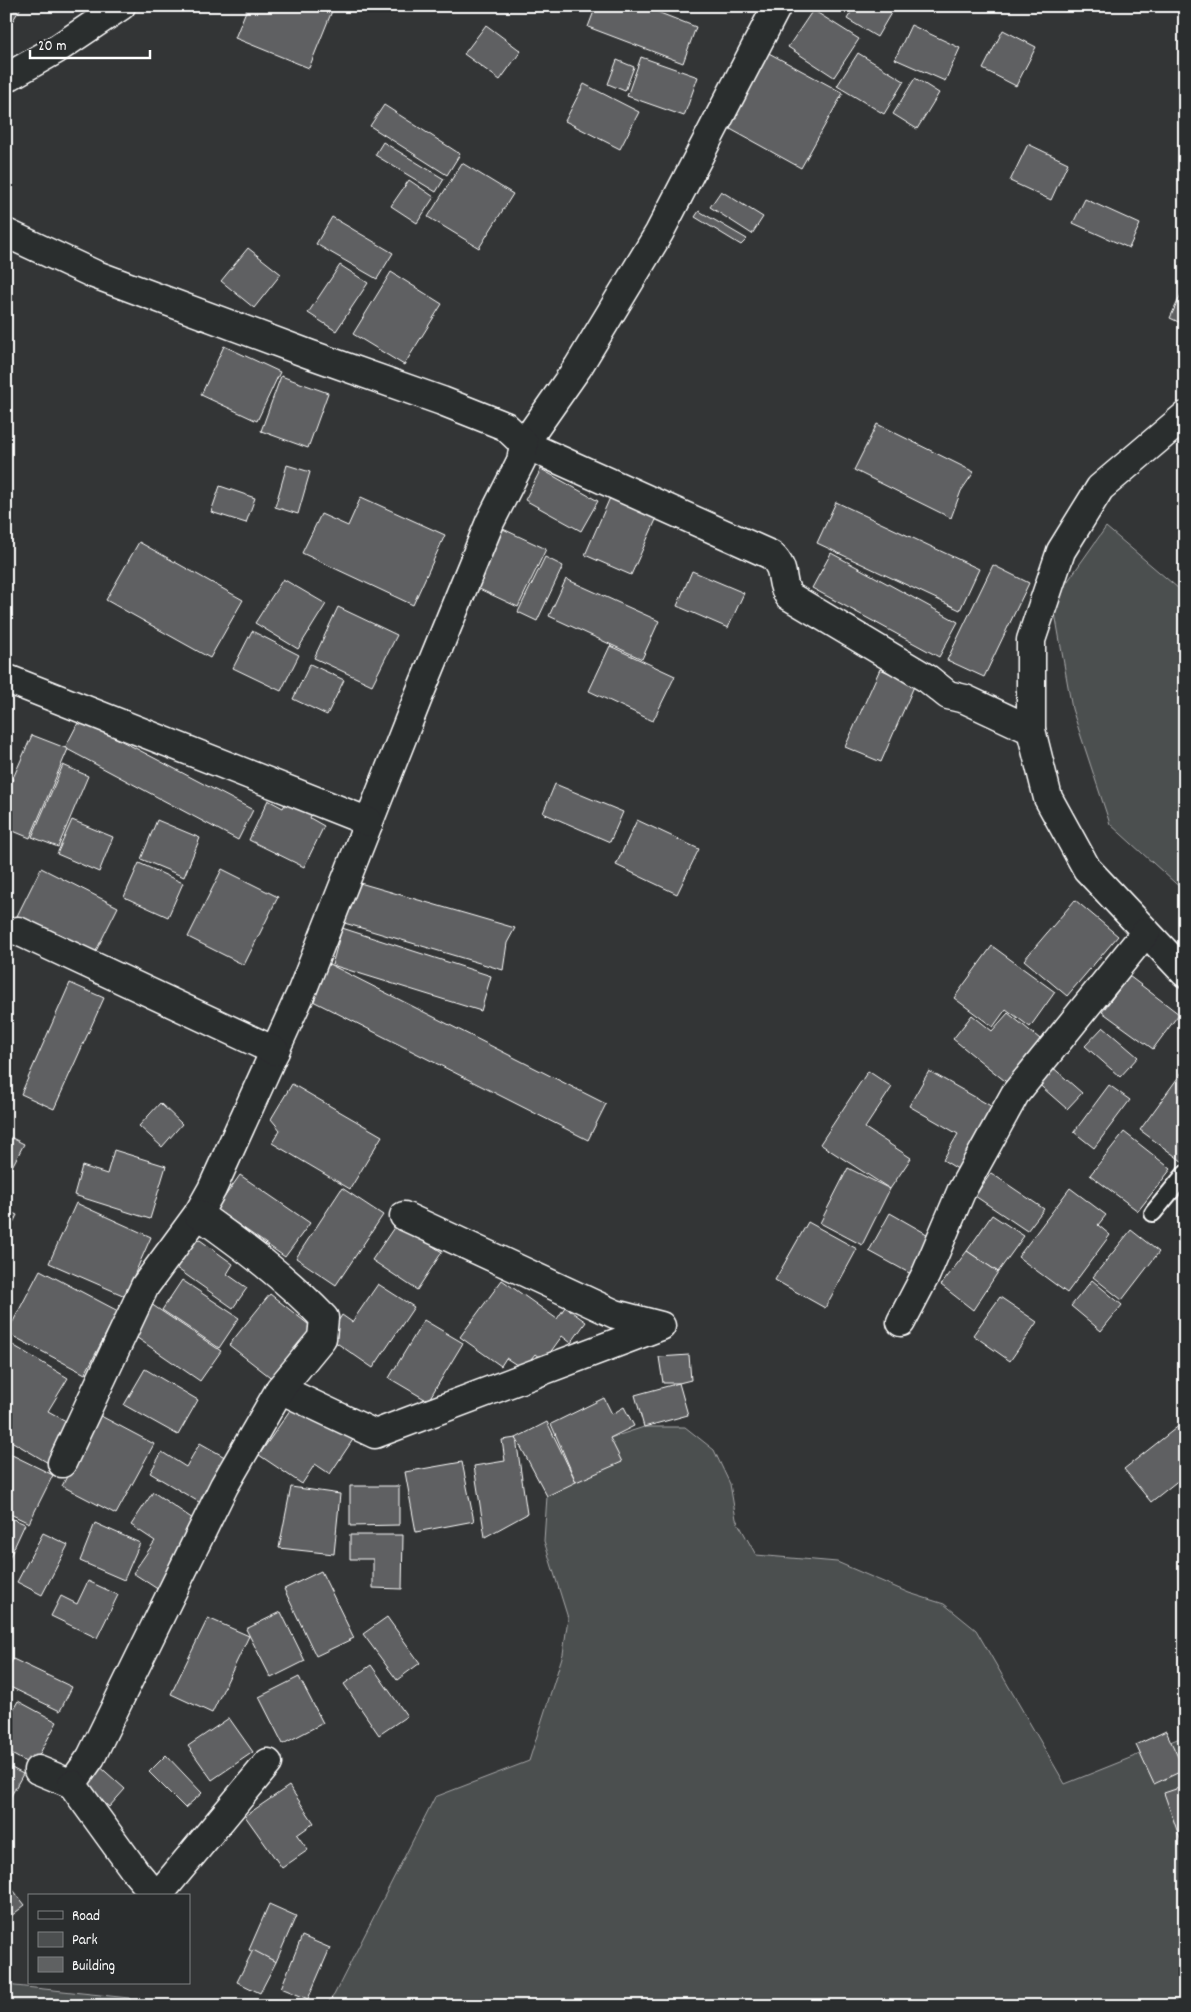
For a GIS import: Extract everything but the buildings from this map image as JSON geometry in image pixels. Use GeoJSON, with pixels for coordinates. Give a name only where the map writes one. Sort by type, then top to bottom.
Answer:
{"type":"FeatureCollection","features":[{"type":"Feature","properties":{"kind":"main road"},"geometry":{"type":"LineString","coordinates":[[6,78],[57,49],[121,6]]}},
{"type":"Feature","properties":{"kind":"main road"},"geometry":{"type":"LineString","coordinates":[[62,1463],[145,1286],[198,1214],[212,1189],[275,1051],[302,991],[418,695],[490,522],[521,461],[524,444],[578,367],[659,233],[777,6]]}},
{"type":"Feature","properties":{"kind":"main road"},"geometry":{"type":"LineString","coordinates":[[6,233],[94,274],[442,401],[505,426],[524,444],[771,555],[779,563],[783,588],[789,596],[928,680],[948,695],[965,699],[1031,730]]}},
{"type":"Feature","properties":{"kind":"main road"},"geometry":{"type":"LineString","coordinates":[[1185,416],[1100,488],[1061,551],[1032,640],[1031,730],[1048,798],[1086,869],[1185,973]]}},
{"type":"Feature","properties":{"kind":"main road"},"geometry":{"type":"LineString","coordinates":[[10,680],[369,822]]}},
{"type":"Feature","properties":{"kind":"main road"},"geometry":{"type":"LineString","coordinates":[[18,931],[275,1051]]}},
{"type":"Feature","properties":{"kind":"main road"},"geometry":{"type":"LineString","coordinates":[[901,1322],[926,1274],[961,1192],[1015,1094],[1146,932]]}},
{"type":"Feature","properties":{"kind":"main road"},"geometry":{"type":"LineString","coordinates":[[72,1784],[91,1757],[224,1486],[280,1389],[322,1338],[324,1318],[300,1292],[258,1256],[198,1214]]}},
{"type":"Feature","properties":{"kind":"main road"},"geometry":{"type":"LineString","coordinates":[[280,1389],[375,1434],[661,1326],[615,1314],[404,1216]]}},
{"type":"Feature","properties":{"kind":"main road"},"geometry":{"type":"LineString","coordinates":[[38,1770],[72,1784],[135,1871],[156,1894],[160,1893],[268,1763]]}},
{"type":"Feature","properties":{"kind":"lane"},"geometry":{"type":"LineString","coordinates":[[1153,1213],[1185,1174]]}},
{"type":"Feature","properties":{"kind":"green space"},"geometry":{"type":"Polygon","coordinates":[[[1106,527],[1185,594],[1185,892],[1110,824],[1072,709],[1053,602],[1106,527]]]}},
{"type":"Feature","properties":{"kind":"green space"},"geometry":{"type":"Polygon","coordinates":[[[644,1427],[685,1427],[714,1450],[730,1484],[736,1519],[756,1555],[837,1562],[909,1593],[944,1604],[976,1630],[1065,1784],[1185,1736],[1185,2006],[325,2006],[334,1995],[435,1797],[529,1761],[563,1654],[568,1618],[544,1541],[547,1496],[580,1461],[610,1438],[644,1427]]]}},
{"type":"Feature","properties":{"kind":"green space"},"geometry":{"type":"Polygon","coordinates":[[[6,1985],[129,1998],[135,2006],[6,2006],[6,1985]]]}}]}
